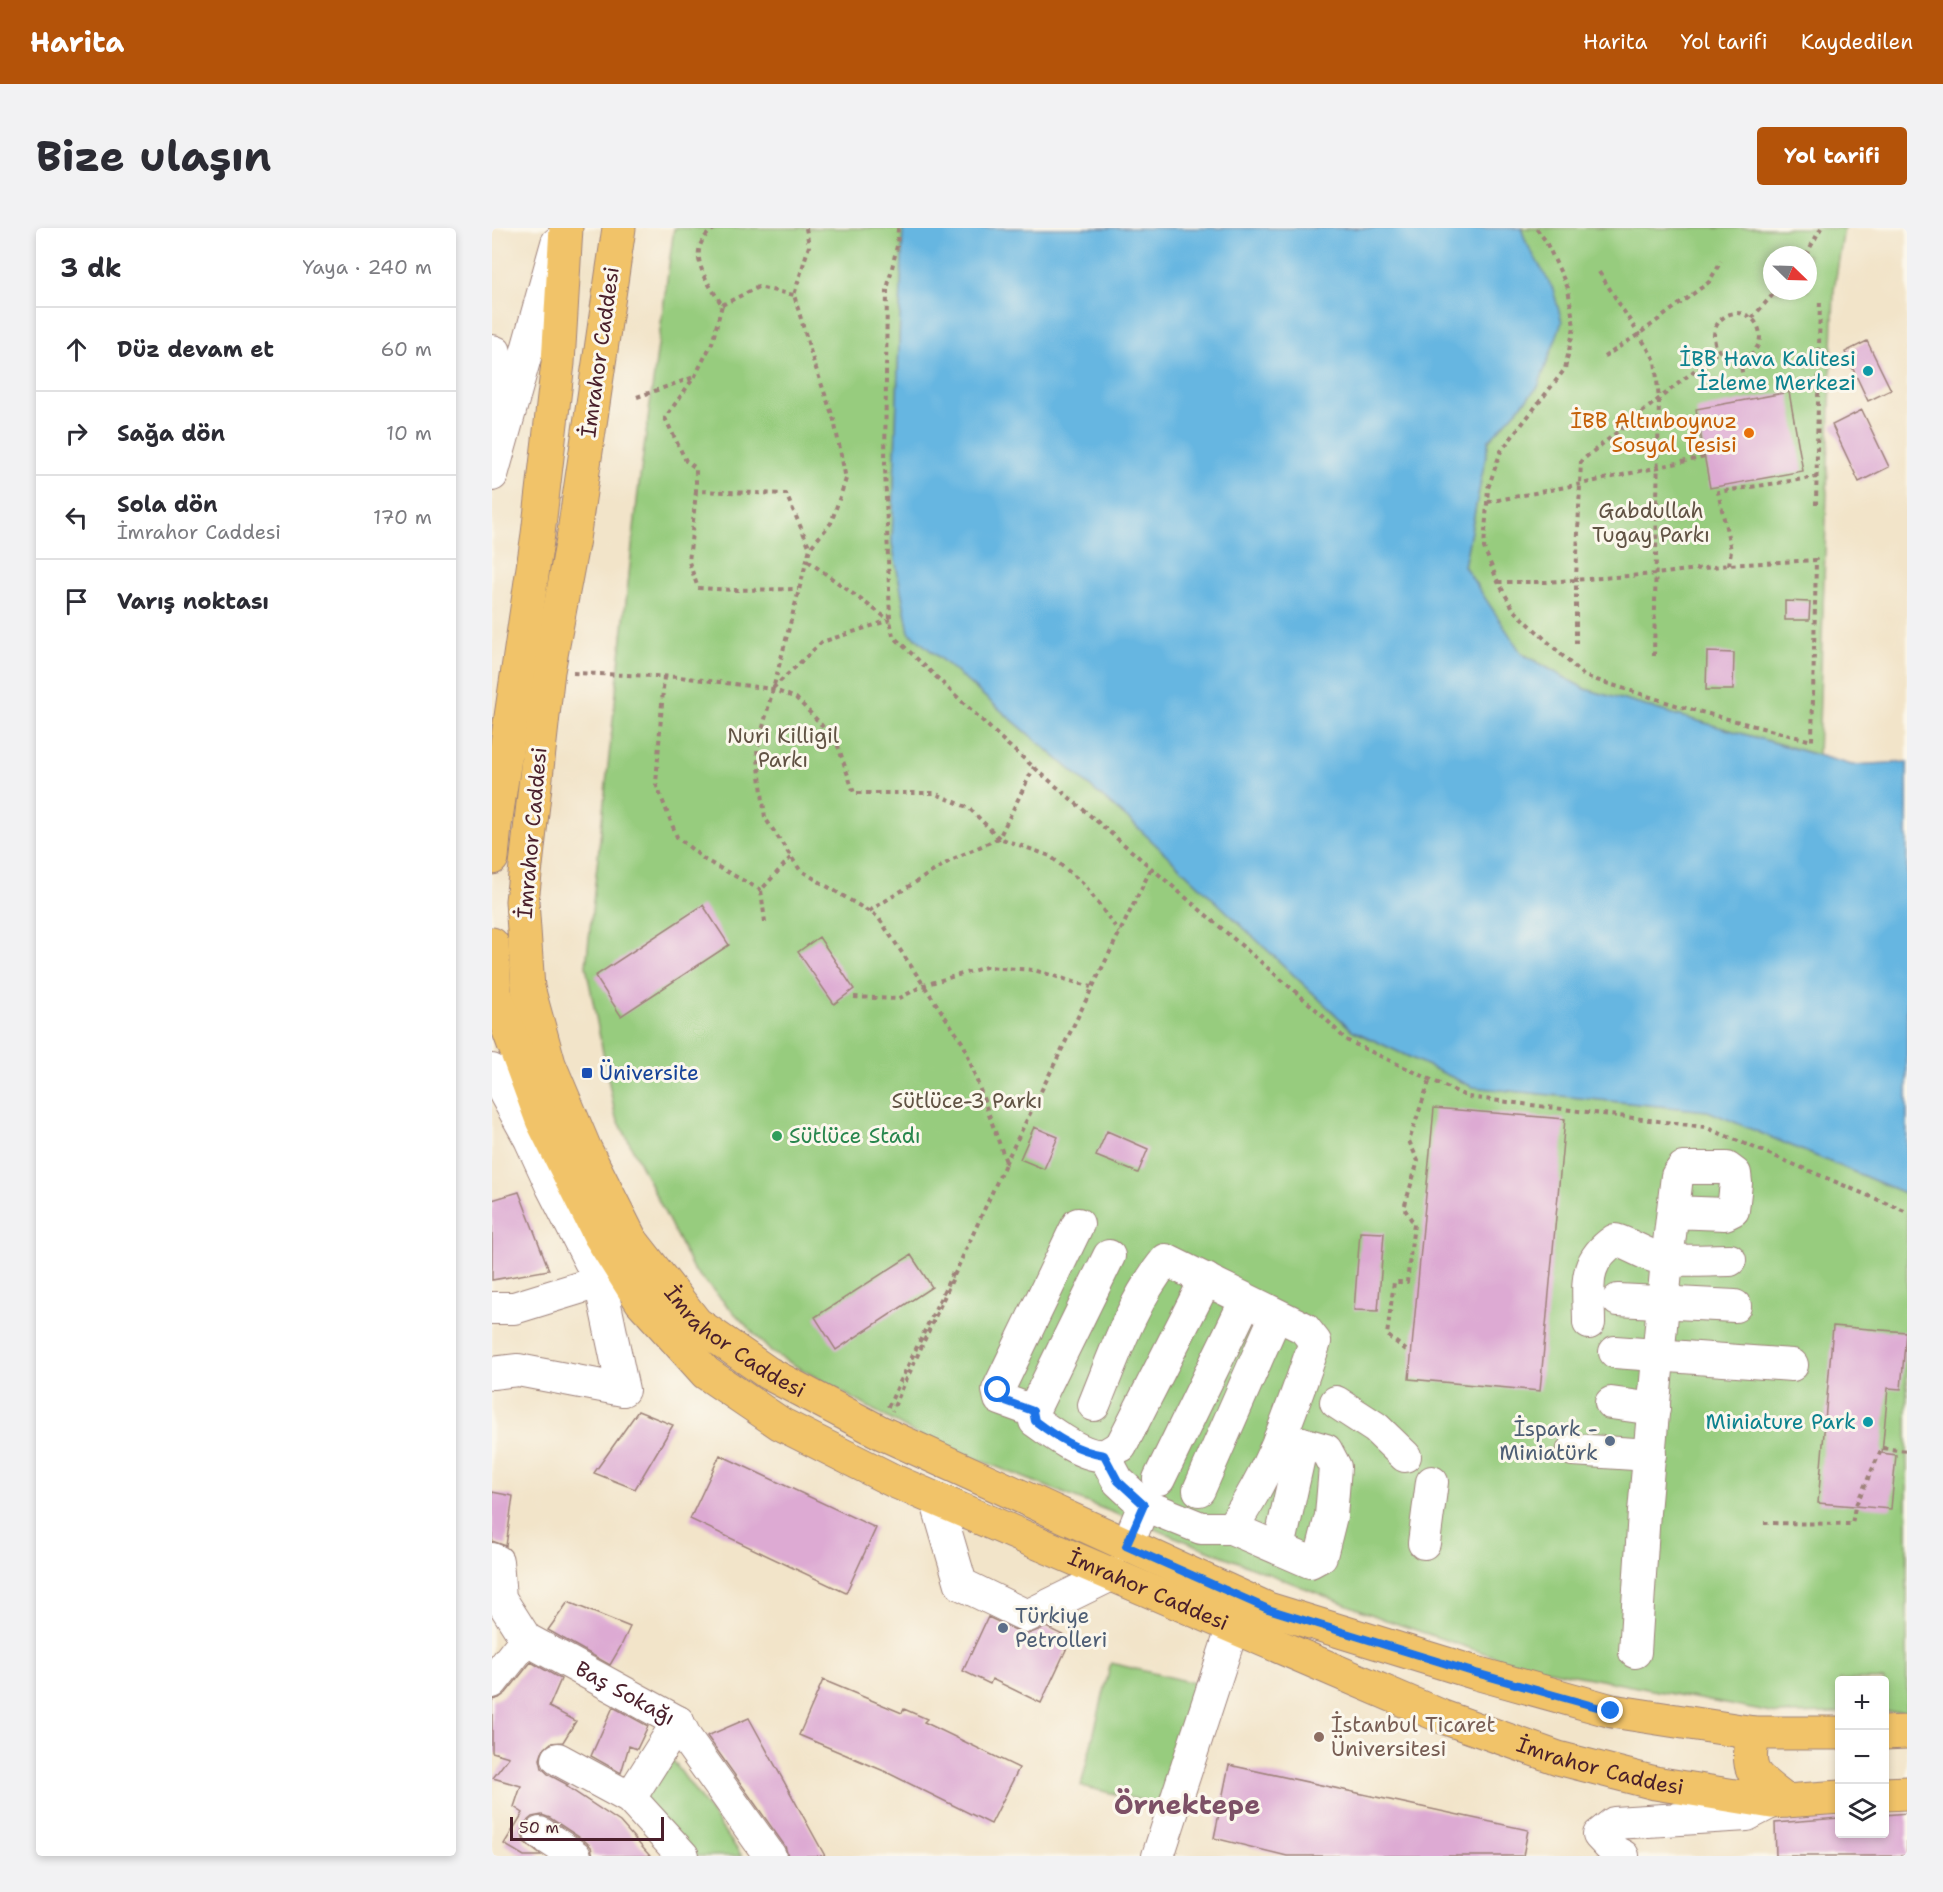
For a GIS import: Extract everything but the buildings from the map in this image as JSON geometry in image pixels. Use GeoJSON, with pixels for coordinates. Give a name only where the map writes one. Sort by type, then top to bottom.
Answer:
{"type":"FeatureCollection","features":[{"type":"Feature","properties":{"kind":"main road","name":"İmrahor Caddesi"},"geometry":{"type":"LineString","coordinates":[[492,858],[493,822],[538,534],[558,363],[564,228]]}},
{"type":"Feature","properties":{"kind":"main road","name":"İmrahor Caddesi"},"geometry":{"type":"LineString","coordinates":[[619,228],[573,539],[549,671],[522,901],[528,988],[549,1064],[585,1149],[631,1240],[696,1323],[768,1373],[883,1424],[1233,1626],[1443,1717],[1558,1758],[1655,1783],[1779,1801],[1835,1797]]}},
{"type":"Feature","properties":{"kind":"main road","name":"İmrahor Caddesi"},"geometry":{"type":"LineString","coordinates":[[492,944],[495,993],[542,1120],[600,1236],[612,1277],[641,1302],[706,1373],[781,1424],[894,1481],[936,1499],[1268,1609],[1476,1673],[1611,1711],[1754,1733],[1835,1733]]}},
{"type":"Feature","properties":{"kind":"main road"},"geometry":{"type":"LineString","coordinates":[[492,957],[526,952]]}},
{"type":"Feature","properties":{"kind":"main road"},"geometry":{"type":"LineString","coordinates":[[1326,1666],[1336,1630]]}},
{"type":"Feature","properties":{"kind":"main road"},"geometry":{"type":"LineString","coordinates":[[1889,1732],[1907,1732]]}},
{"type":"Feature","properties":{"kind":"main road"},"geometry":{"type":"LineString","coordinates":[[1754,1733],[1749,1753],[1750,1768],[1779,1801]]}},
{"type":"Feature","properties":{"kind":"main road"},"geometry":{"type":"LineString","coordinates":[[1889,1794],[1907,1793]]}},
{"type":"Feature","properties":{"kind":"street"},"geometry":{"type":"LineString","coordinates":[[495,458],[564,228]]}},
{"type":"Feature","properties":{"kind":"street"},"geometry":{"type":"LineString","coordinates":[[492,351],[495,352],[499,384],[492,407]]}},
{"type":"Feature","properties":{"kind":"street"},"geometry":{"type":"LineString","coordinates":[[492,1070],[530,1139],[552,1187],[612,1277],[623,1390],[518,1370],[492,1373]]}},
{"type":"Feature","properties":{"kind":"street"},"geometry":{"type":"LineString","coordinates":[[1635,1652],[1654,1408],[1673,1212]]}},
{"type":"Feature","properties":{"kind":"street"},"geometry":{"type":"LineString","coordinates":[[1033,1411],[1000,1399],[998,1390],[1078,1224]]}},
{"type":"Feature","properties":{"kind":"street"},"geometry":{"type":"LineString","coordinates":[[1589,1323],[1590,1269],[1600,1250],[1615,1240],[1667,1260],[1730,1260]]}},
{"type":"Feature","properties":{"kind":"street"},"geometry":{"type":"LineString","coordinates":[[1109,1256],[1033,1411],[1035,1421],[1054,1435],[1087,1452],[1104,1455],[1121,1446],[1206,1279]]}},
{"type":"Feature","properties":{"kind":"street"},"geometry":{"type":"LineString","coordinates":[[1094,1405],[1149,1280],[1166,1260],[1304,1328],[1315,1342],[1287,1423],[1290,1441],[1279,1548]]}},
{"type":"Feature","properties":{"kind":"street"},"geometry":{"type":"LineString","coordinates":[[492,1308],[514,1308],[612,1277]]}},
{"type":"Feature","properties":{"kind":"street"},"geometry":{"type":"LineString","coordinates":[[936,1499],[961,1584],[1027,1617],[1120,1560],[1246,1300]]}},
{"type":"Feature","properties":{"kind":"street"},"geometry":{"type":"LineString","coordinates":[[1618,1300],[1735,1306]]}},
{"type":"Feature","properties":{"kind":"street"},"geometry":{"type":"LineString","coordinates":[[1199,1490],[1276,1315]]}},
{"type":"Feature","properties":{"kind":"street"},"geometry":{"type":"LineString","coordinates":[[1615,1352],[1792,1365]]}},
{"type":"Feature","properties":{"kind":"street"},"geometry":{"type":"LineString","coordinates":[[1335,1402],[1376,1428],[1405,1456]]}},
{"type":"Feature","properties":{"kind":"street"},"geometry":{"type":"LineString","coordinates":[[1611,1403],[1654,1408]]}},
{"type":"Feature","properties":{"kind":"street"},"geometry":{"type":"LineString","coordinates":[[1104,1455],[1118,1481],[1152,1492],[1201,1528],[1231,1528],[1310,1562],[1321,1556],[1331,1516],[1335,1467],[1326,1450],[1290,1441]]}},
{"type":"Feature","properties":{"kind":"street"},"geometry":{"type":"LineString","coordinates":[[1231,1528],[1290,1441]]}},
{"type":"Feature","properties":{"kind":"street"},"geometry":{"type":"LineString","coordinates":[[1574,1450],[1650,1455]]}},
{"type":"Feature","properties":{"kind":"street"},"geometry":{"type":"LineString","coordinates":[[1424,1543],[1432,1482]]}},
{"type":"Feature","properties":{"kind":"street"},"geometry":{"type":"LineString","coordinates":[[492,1559],[497,1561],[500,1598],[526,1639],[492,1682]]}},
{"type":"Feature","properties":{"kind":"street"},"geometry":{"type":"LineString","coordinates":[[1158,1856],[1233,1626]]}},
{"type":"Feature","properties":{"kind":"street","name":"Baş Sokağı"},"geometry":{"type":"LineString","coordinates":[[526,1639],[678,1722],[630,1798]]}},
{"type":"Feature","properties":{"kind":"street"},"geometry":{"type":"LineString","coordinates":[[678,1722],[686,1738],[770,1856]]}},
{"type":"Feature","properties":{"kind":"street"},"geometry":{"type":"LineString","coordinates":[[558,1760],[630,1798],[680,1855]]}},
{"type":"Feature","properties":{"kind":"street"},"geometry":{"type":"LineString","coordinates":[[1623,1856],[1615,1852],[1599,1835],[1614,1823],[1747,1815],[1779,1801]]}},
{"type":"Feature","properties":{"kind":"street"},"geometry":{"type":"LineString","coordinates":[[540,1833],[575,1856]]}},
{"type":"Feature","properties":{"kind":"path"},"geometry":{"type":"LineString","coordinates":[[715,228],[710,231],[699,247],[700,269],[722,305],[712,343],[695,376],[665,418],[686,461],[696,468],[689,562],[698,588],[733,590],[798,588]]}},
{"type":"Feature","properties":{"kind":"path"},"geometry":{"type":"LineString","coordinates":[[806,228],[809,246],[794,295],[834,420],[846,479],[831,523],[810,548],[757,750],[765,818],[800,870],[878,917],[964,1045],[1006,1162],[883,1424]]}},
{"type":"Feature","properties":{"kind":"path"},"geometry":{"type":"LineString","coordinates":[[898,228],[897,246],[887,290],[885,465],[890,620],[893,636],[1034,768],[1319,1012],[1346,1040],[1468,1097],[1705,1127],[1907,1212]]}},
{"type":"Feature","properties":{"kind":"path"},"geometry":{"type":"LineString","coordinates":[[1498,582],[1546,582],[1656,574],[1729,565],[1816,560],[1812,741],[1682,708],[1584,676],[1514,610],[1498,582],[1485,548],[1488,488],[1501,451],[1565,369],[1574,327],[1568,288],[1545,240],[1536,228]]}},
{"type":"Feature","properties":{"kind":"path"},"geometry":{"type":"LineString","coordinates":[[1811,246],[1821,228]]}},
{"type":"Feature","properties":{"kind":"path"},"geometry":{"type":"LineString","coordinates":[[1604,357],[1639,334],[1708,282],[1721,261]]}},
{"type":"Feature","properties":{"kind":"path"},"geometry":{"type":"LineString","coordinates":[[1599,272],[1655,360],[1659,400],[1654,657]]}},
{"type":"Feature","properties":{"kind":"path"},"geometry":{"type":"LineString","coordinates":[[722,305],[758,287],[794,295]]}},
{"type":"Feature","properties":{"kind":"path"},"geometry":{"type":"LineString","coordinates":[[1816,505],[1820,298]]}},
{"type":"Feature","properties":{"kind":"path"},"geometry":{"type":"LineString","coordinates":[[1752,318],[1768,300]]}},
{"type":"Feature","properties":{"kind":"path"},"geometry":{"type":"LineString","coordinates":[[1738,312],[1752,318],[1757,323],[1761,339],[1754,353],[1740,359],[1725,356],[1719,351],[1715,344],[1715,329],[1724,317],[1738,312]]}},
{"type":"Feature","properties":{"kind":"path"},"geometry":{"type":"LineString","coordinates":[[1576,644],[1581,461],[1719,351]]}},
{"type":"Feature","properties":{"kind":"path"},"geometry":{"type":"LineString","coordinates":[[1740,359],[1746,391]]}},
{"type":"Feature","properties":{"kind":"path"},"geometry":{"type":"LineString","coordinates":[[637,397],[695,376]]}},
{"type":"Feature","properties":{"kind":"path"},"geometry":{"type":"LineString","coordinates":[[1488,502],[1705,457]]}},
{"type":"Feature","properties":{"kind":"path"},"geometry":{"type":"LineString","coordinates":[[1729,565],[1731,550],[1718,492],[1817,477]]}},
{"type":"Feature","properties":{"kind":"path"},"geometry":{"type":"LineString","coordinates":[[696,491],[786,494],[810,548]]}},
{"type":"Feature","properties":{"kind":"path"},"geometry":{"type":"LineString","coordinates":[[807,561],[890,620]]}},
{"type":"Feature","properties":{"kind":"path"},"geometry":{"type":"LineString","coordinates":[[772,689],[822,642],[890,620]]}},
{"type":"Feature","properties":{"kind":"path"},"geometry":{"type":"LineString","coordinates":[[549,671],[664,676],[772,689],[796,698],[838,746],[854,793],[934,793],[969,808],[999,838],[1050,856],[1084,884],[1119,932]]}},
{"type":"Feature","properties":{"kind":"path"},"geometry":{"type":"LineString","coordinates":[[664,676],[656,784],[677,837],[705,860],[761,890]]}},
{"type":"Feature","properties":{"kind":"path"},"geometry":{"type":"LineString","coordinates":[[869,911],[953,859],[999,838],[1034,768]]}},
{"type":"Feature","properties":{"kind":"path"},"geometry":{"type":"LineString","coordinates":[[761,890],[791,858]]}},
{"type":"Feature","properties":{"kind":"path"},"geometry":{"type":"LineString","coordinates":[[883,1424],[1006,1162],[1151,869]]}},
{"type":"Feature","properties":{"kind":"path"},"geometry":{"type":"LineString","coordinates":[[761,890],[765,921]]}},
{"type":"Feature","properties":{"kind":"path"},"geometry":{"type":"LineString","coordinates":[[854,997],[898,999],[924,985],[986,967],[1034,970],[1091,987]]}},
{"type":"Feature","properties":{"kind":"path"},"geometry":{"type":"LineString","coordinates":[[1406,1350],[1387,1335],[1394,1282],[1407,1282],[1414,1224],[1404,1208],[1418,1161],[1409,1141],[1430,1079]]}},
{"type":"Feature","properties":{"kind":"path"},"geometry":{"type":"LineString","coordinates":[[1764,1523],[1852,1524],[1855,1507],[1882,1448],[1907,1451]]}},
{"type":"Feature","properties":{"kind":"green space","name":"Sütlüce-3 Parkı"},"geometry":{"type":"Polygon","coordinates":[[[674,228],[903,228],[892,543],[909,632],[1134,824],[1352,1030],[1473,1087],[1708,1111],[1907,1194],[1907,1711],[1889,1712],[1889,1676],[1835,1676],[1835,1713],[1777,1714],[1517,1664],[1386,1620],[923,1438],[771,1352],[693,1269],[615,1114],[586,966],[638,492],[674,228]]]}},
{"type":"Feature","properties":{"kind":"green space","name":"Gabdullah Tugay Parkı"},"geometry":{"type":"Polygon","coordinates":[[[1521,228],[1844,228],[1834,290],[1818,755],[1585,689],[1518,651],[1464,566],[1489,440],[1538,387],[1526,242],[1521,228]]]}},
{"type":"Feature","properties":{"kind":"green space"},"geometry":{"type":"Polygon","coordinates":[[[1111,1663],[1194,1683],[1165,1806],[1081,1786],[1111,1663]]]}},
{"type":"Feature","properties":{"kind":"green space"},"geometry":{"type":"Polygon","coordinates":[[[671,1758],[742,1856],[684,1856],[637,1793],[671,1758]]]}},
{"type":"Feature","properties":{"kind":"water"},"geometry":{"type":"Polygon","coordinates":[[[903,228],[1521,228],[1526,242],[1553,289],[1562,322],[1538,387],[1489,440],[1464,566],[1522,654],[1585,689],[1852,765],[1907,762],[1907,1194],[1708,1111],[1473,1087],[1352,1030],[1134,824],[909,632],[892,543],[903,228]]]}},
{"type":"Feature","properties":{"kind":"place","name":"İBB Hava Kalitesi İzleme Merkezi"},"geometry":{"type":"Point","coordinates":[1868,371]}},
{"type":"Feature","properties":{"kind":"place","name":"İBB Altınboynuz Sosyal Tesisi"},"geometry":{"type":"Point","coordinates":[1749,433]}},
{"type":"Feature","properties":{"kind":"place","name":"Üniversite"},"geometry":{"type":"Point","coordinates":[587,1073]}},
{"type":"Feature","properties":{"kind":"place","name":"Sütlüce Stadı"},"geometry":{"type":"Point","coordinates":[777,1136]}},
{"type":"Feature","properties":{"kind":"place","name":"Miniature Park"},"geometry":{"type":"Point","coordinates":[1868,1422]}},
{"type":"Feature","properties":{"kind":"place","name":"İspark - Miniatürk"},"geometry":{"type":"Point","coordinates":[1610,1441]}},
{"type":"Feature","properties":{"kind":"place","name":"Türkiye Petrolleri"},"geometry":{"type":"Point","coordinates":[1003,1628]}},
{"type":"Feature","properties":{"kind":"place","name":"İstanbul Ticaret Üniversitesi"},"geometry":{"type":"Point","coordinates":[1319,1737]}},
{"type":"Feature","properties":{"kind":"district","name":"Örnektepe"},"geometry":{"type":"Point","coordinates":[1187,1804]}},
{"type":"Feature","properties":{"kind":"route"},"geometry":{"type":"LineString","coordinates":[[998,1390],[1000,1399],[1033,1411],[1035,1421],[1054,1435],[1087,1452],[1104,1455],[1118,1481],[1144,1505],[1126,1546],[1268,1609],[1476,1673],[1611,1711]]}},
{"type":"Feature","properties":{"kind":"park label","name":"Nuri Killigil Parkı"},"geometry":{"type":"Point","coordinates":[783,748]}}]}
